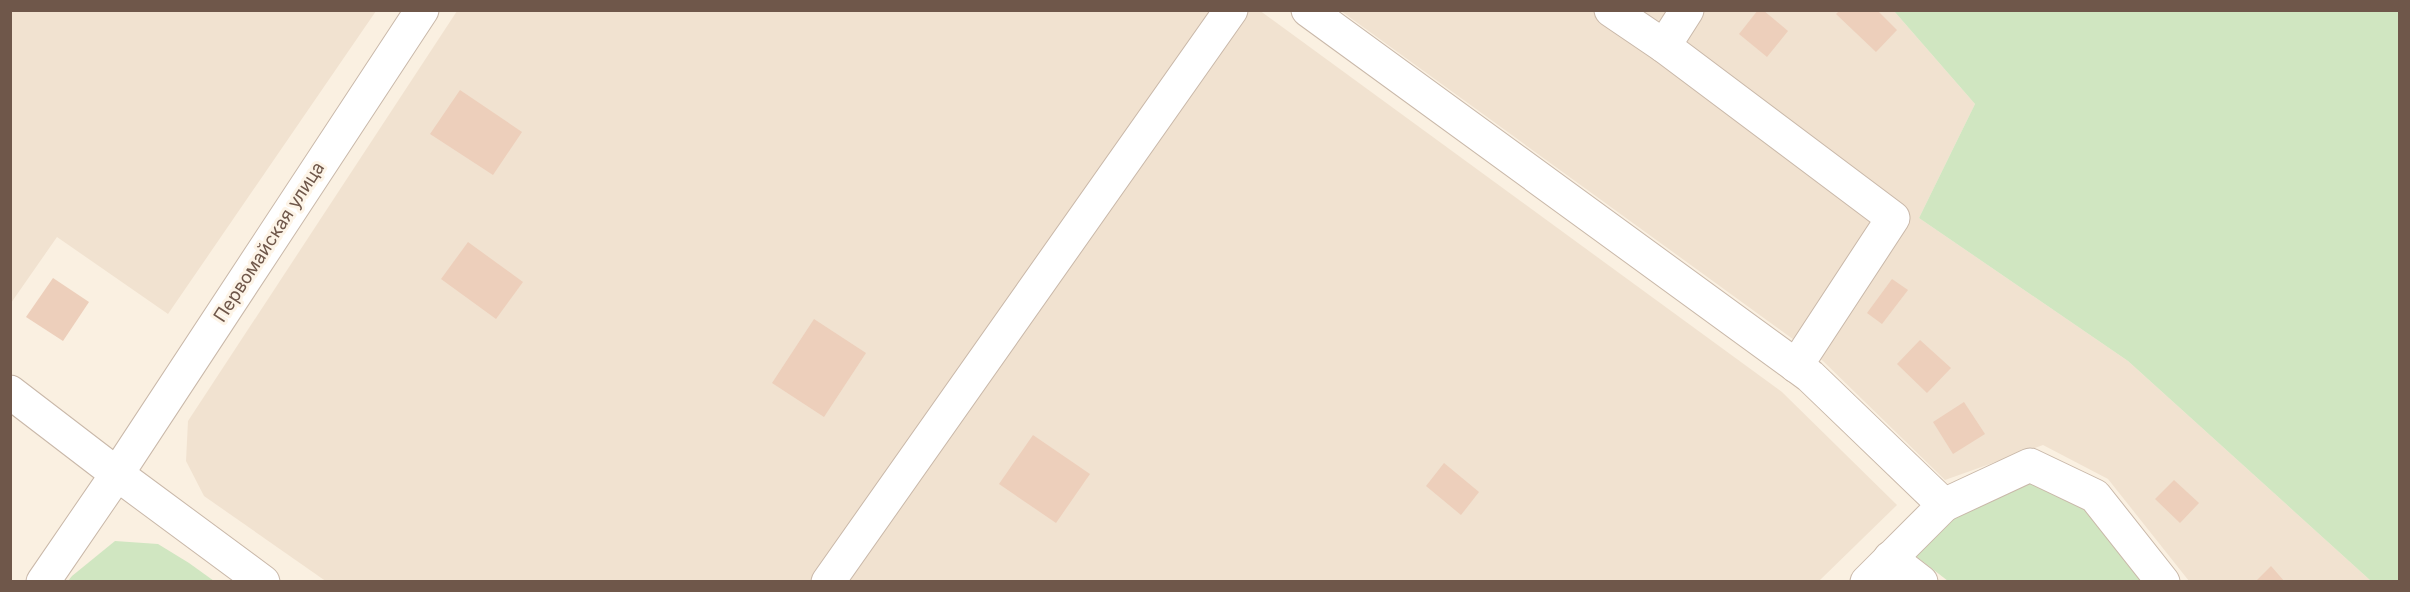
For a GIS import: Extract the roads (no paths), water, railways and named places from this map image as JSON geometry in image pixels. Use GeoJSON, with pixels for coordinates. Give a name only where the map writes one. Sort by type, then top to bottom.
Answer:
{"type":"FeatureCollection","features":[{"type":"Feature","properties":{"kind":"street","name":"Первомайская улица"},"geometry":{"type":"LineString","coordinates":[[43,582],[117,474],[422,10]]}},
{"type":"Feature","properties":{"kind":"street"},"geometry":{"type":"LineString","coordinates":[[828,582],[1231,10]]}},
{"type":"Feature","properties":{"kind":"street"},"geometry":{"type":"LineString","coordinates":[[1308,10],[1810,376],[1944,506]]}},
{"type":"Feature","properties":{"kind":"street"},"geometry":{"type":"LineString","coordinates":[[1611,10],[1664,46],[1893,218],[1796,366]]}},
{"type":"Feature","properties":{"kind":"street"},"geometry":{"type":"LineString","coordinates":[[1664,46],[1687,10]]}},
{"type":"Feature","properties":{"kind":"street"},"geometry":{"type":"LineString","coordinates":[[10,392],[262,582]]}},
{"type":"Feature","properties":{"kind":"street"},"geometry":{"type":"LineString","coordinates":[[1867,582],[1944,506],[2030,465],[2095,496],[2163,582]]}},
{"type":"Feature","properties":{"kind":"street"},"geometry":{"type":"LineString","coordinates":[[1890,558],[1921,582]]}}]}
